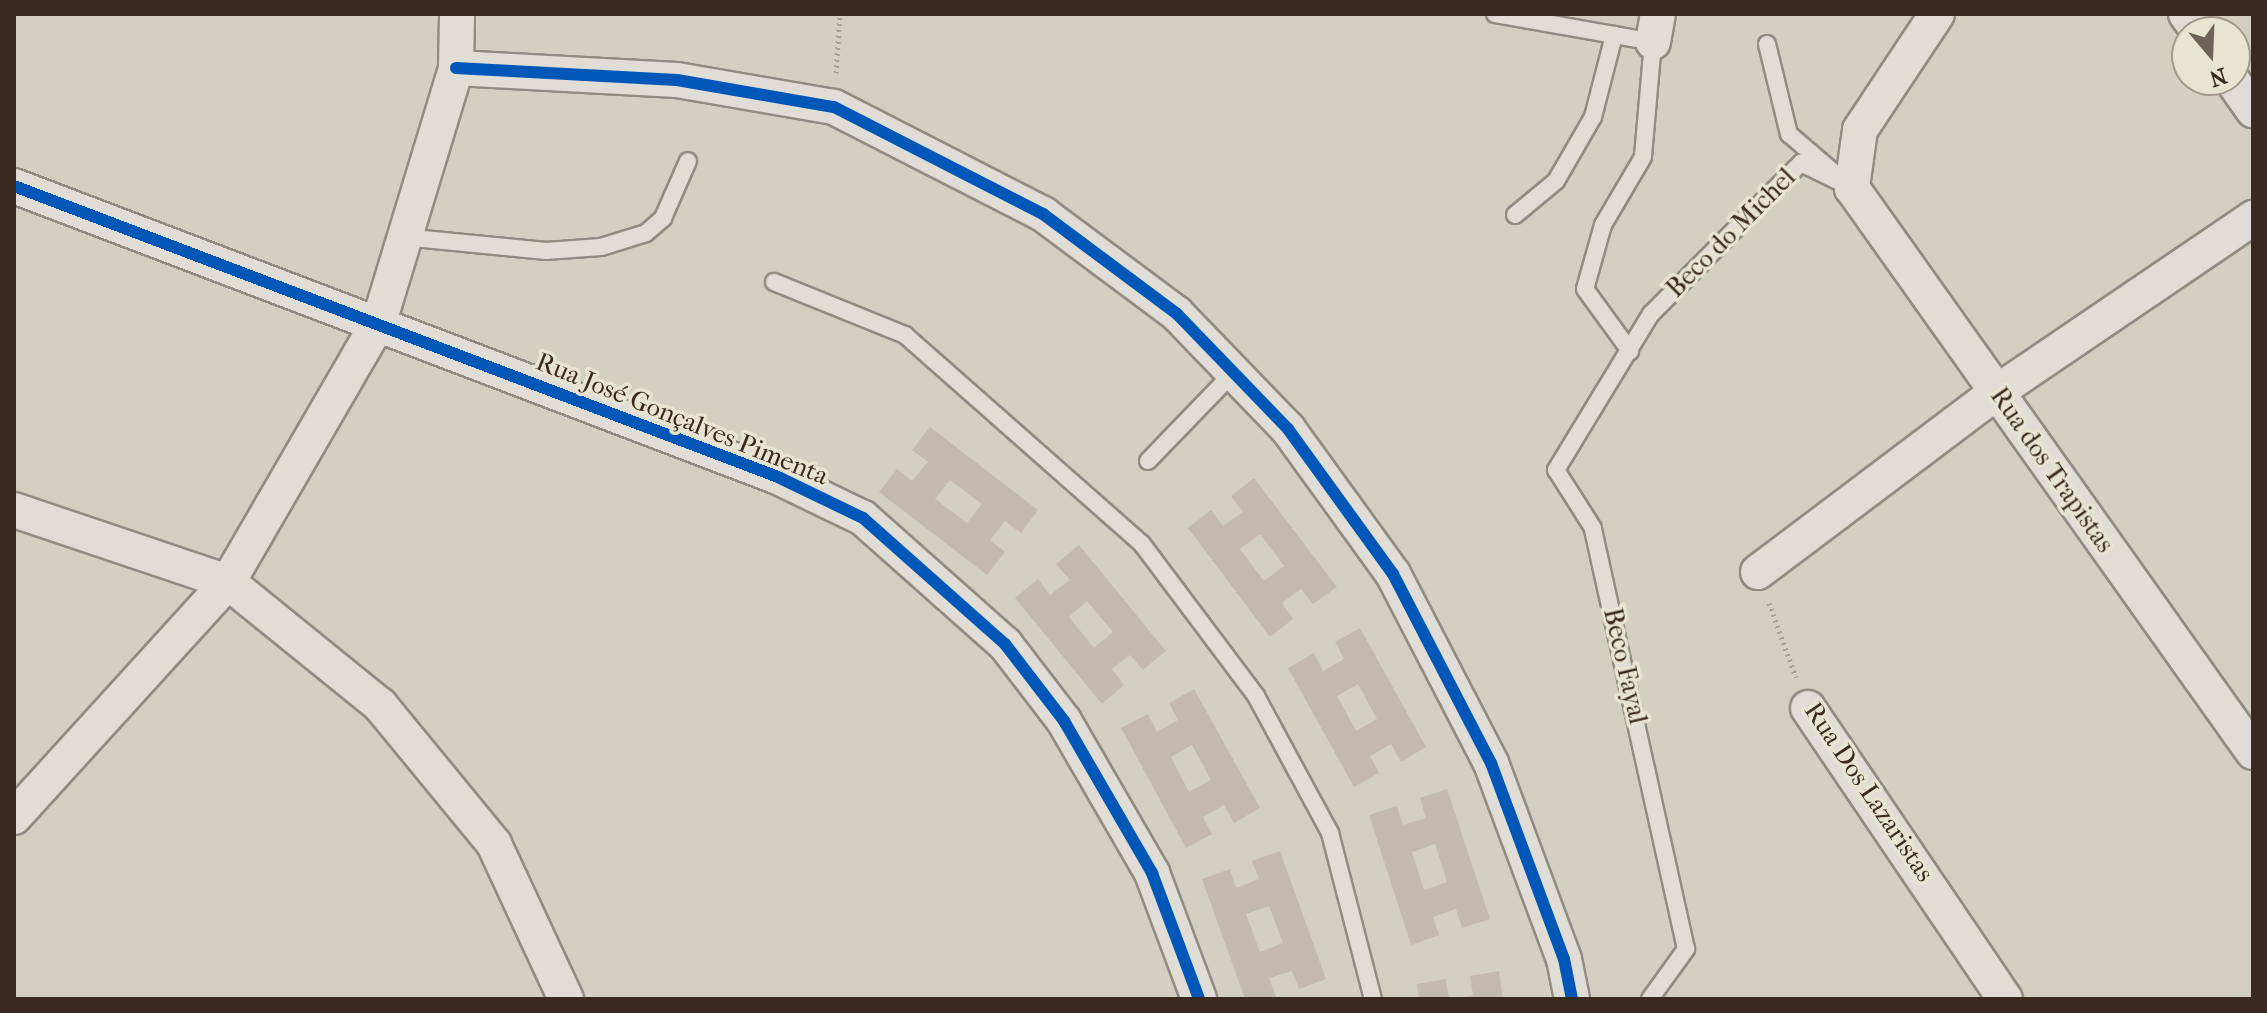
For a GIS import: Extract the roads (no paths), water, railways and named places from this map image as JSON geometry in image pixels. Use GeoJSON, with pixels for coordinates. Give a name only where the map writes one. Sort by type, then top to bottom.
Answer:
{"type":"FeatureCollection","features":[{"type":"Feature","properties":{"kind":"street"},"geometry":{"type":"LineString","coordinates":[[14,817],[228,582],[379,322],[456,68],[457,14]]}},
{"type":"Feature","properties":{"kind":"street"},"geometry":{"type":"LineString","coordinates":[[1852,188],[1860,130],[1937,14]]}},
{"type":"Feature","properties":{"kind":"street"},"geometry":{"type":"LineString","coordinates":[[456,68],[677,80],[834,107],[1043,214],[1177,314],[1237,369],[1393,574],[1491,763],[1564,959],[1572,999]]}},
{"type":"Feature","properties":{"kind":"street","name":"Rua José Gonçalves Pimenta"},"geometry":{"type":"LineString","coordinates":[[14,186],[379,322],[778,477],[863,518],[936,575],[1005,644],[1064,721],[1152,873],[1199,999]]}},
{"type":"Feature","properties":{"kind":"street","name":"Rua dos Trapistas"},"geometry":{"type":"LineString","coordinates":[[1852,188],[2253,752]]}},
{"type":"Feature","properties":{"kind":"street"},"geometry":{"type":"LineString","coordinates":[[1758,572],[1997,392],[2253,218]]}},
{"type":"Feature","properties":{"kind":"street"},"geometry":{"type":"LineString","coordinates":[[14,510],[228,582],[380,705],[494,844],[566,999]]}},
{"type":"Feature","properties":{"kind":"street","name":"Rua Dos Lazaristas"},"geometry":{"type":"LineString","coordinates":[[1808,708],[2005,999]]}},
{"type":"Feature","properties":{"kind":"lane"},"geometry":{"type":"LineString","coordinates":[[1495,14],[1614,35],[1656,28],[1643,157],[1603,225],[1585,289],[1630,351]]}},
{"type":"Feature","properties":{"kind":"lane"},"geometry":{"type":"LineString","coordinates":[[1515,215],[1556,181],[1593,117],[1614,35]]}},
{"type":"Feature","properties":{"kind":"lane"},"geometry":{"type":"LineString","coordinates":[[1767,44],[1789,134],[1852,188]]}},
{"type":"Feature","properties":{"kind":"lane"},"geometry":{"type":"LineString","coordinates":[[403,237],[546,251],[601,247],[646,233],[663,218],[688,161]]}},
{"type":"Feature","properties":{"kind":"lane","name":"Beco do Michel"},"geometry":{"type":"LineString","coordinates":[[1630,351],[1651,314],[1801,163],[1852,188]]}},
{"type":"Feature","properties":{"kind":"lane"},"geometry":{"type":"LineString","coordinates":[[774,282],[905,335],[1142,544],[1256,696],[1330,833],[1373,999]]}},
{"type":"Feature","properties":{"kind":"lane","name":"Beco Fayal"},"geometry":{"type":"LineString","coordinates":[[1630,351],[1556,470],[1593,528],[1686,949],[1650,999]]}},
{"type":"Feature","properties":{"kind":"lane"},"geometry":{"type":"LineString","coordinates":[[1148,461],[1237,369]]}}]}
